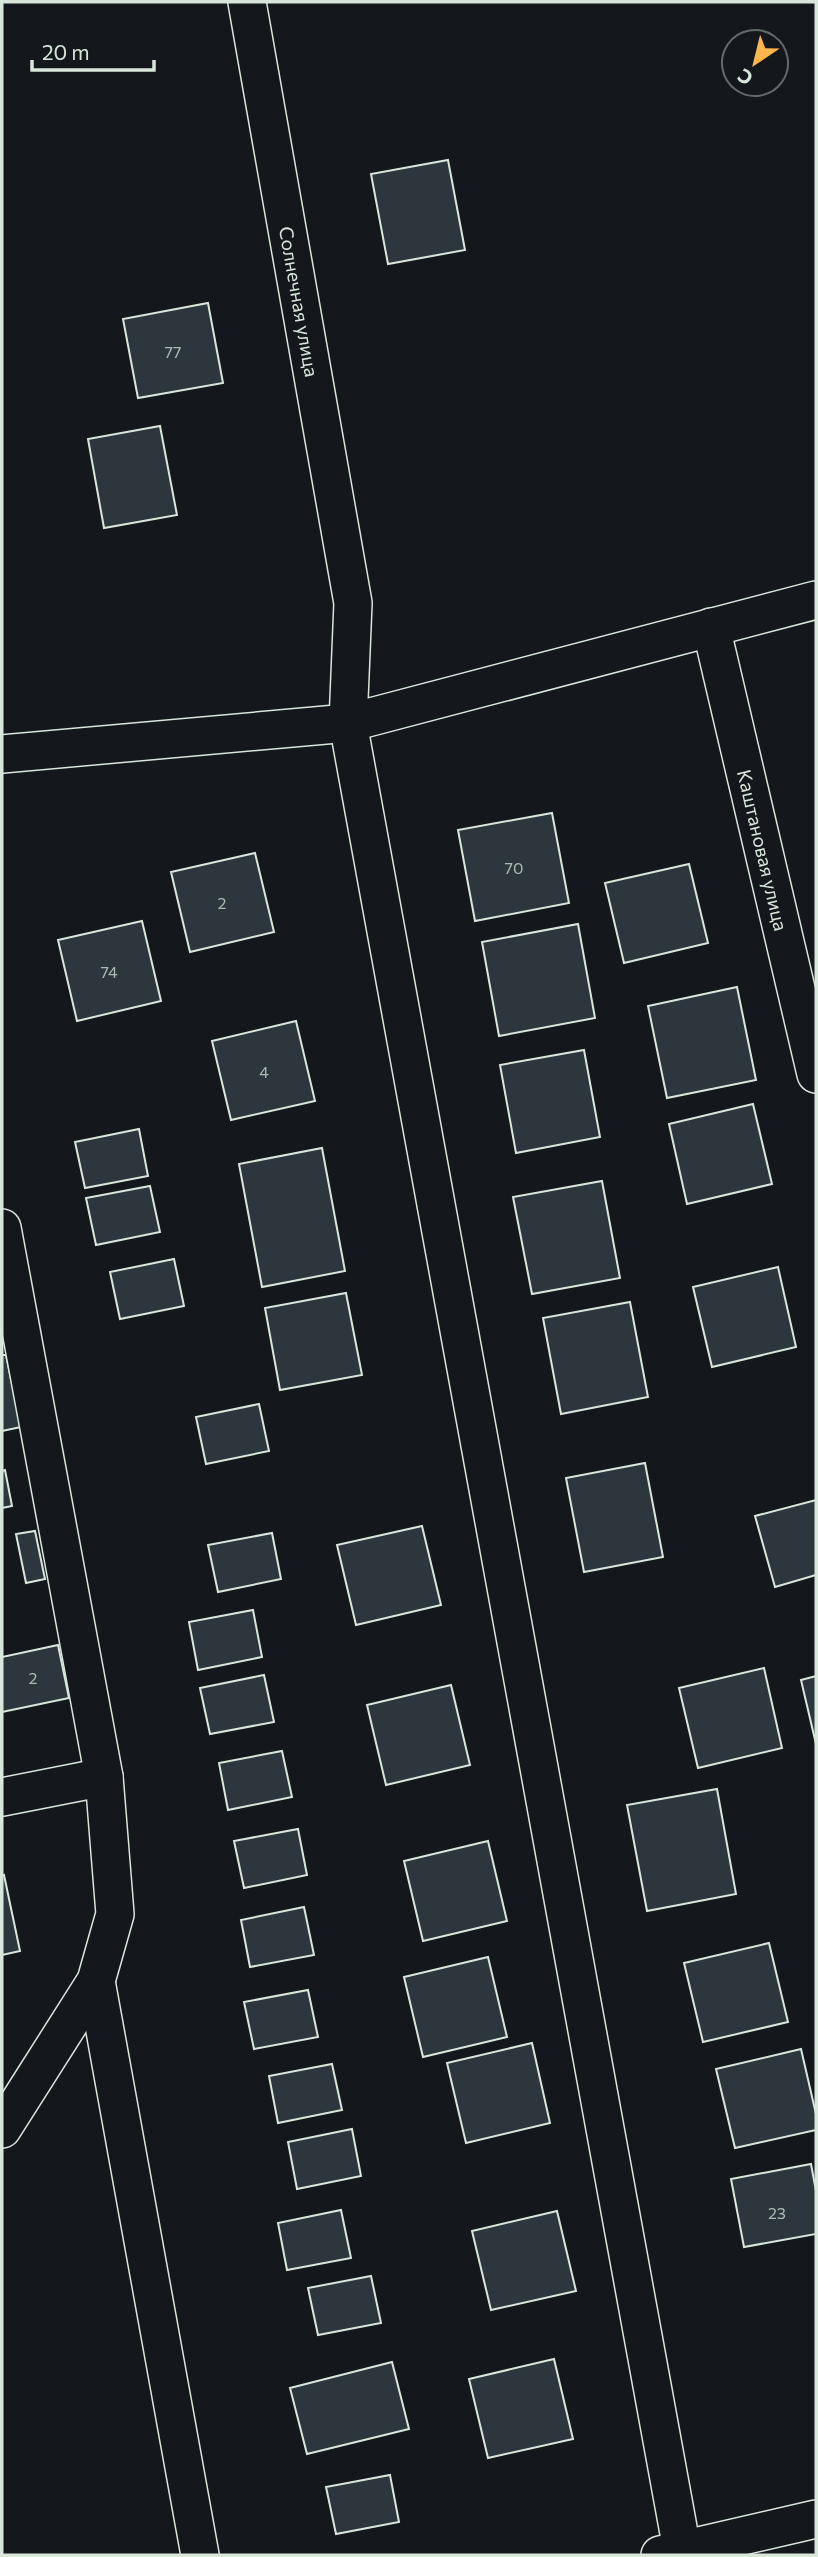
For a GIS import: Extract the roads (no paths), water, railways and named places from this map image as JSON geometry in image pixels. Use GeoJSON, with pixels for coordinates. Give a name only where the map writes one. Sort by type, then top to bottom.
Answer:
{"type":"FeatureCollection","features":[{"type":"Feature","properties":{"kind":"street","name":"Солнечная улица"},"geometry":{"type":"LineString","coordinates":[[247,2],[353,603],[348,723],[675,2554]]}},
{"type":"Feature","properties":{"kind":"street"},"geometry":{"type":"LineString","coordinates":[[2,754],[348,723],[816,600]]}},
{"type":"Feature","properties":{"kind":"street","name":"Каштановая улица"},"geometry":{"type":"LineString","coordinates":[[711,626],[816,1074]]}},
{"type":"Feature","properties":{"kind":"street"},"geometry":{"type":"LineString","coordinates":[[2,2129],[96,1981],[115,1914],[104,1777],[4,1251]]}},
{"type":"Feature","properties":{"kind":"street"},"geometry":{"type":"LineString","coordinates":[[2,1797],[104,1777]]}},
{"type":"Feature","properties":{"kind":"street"},"geometry":{"type":"LineString","coordinates":[[96,1981],[200,2555]]}},
{"type":"Feature","properties":{"kind":"street"},"geometry":{"type":"LineString","coordinates":[[675,2554],[816,2519]]}}]}
